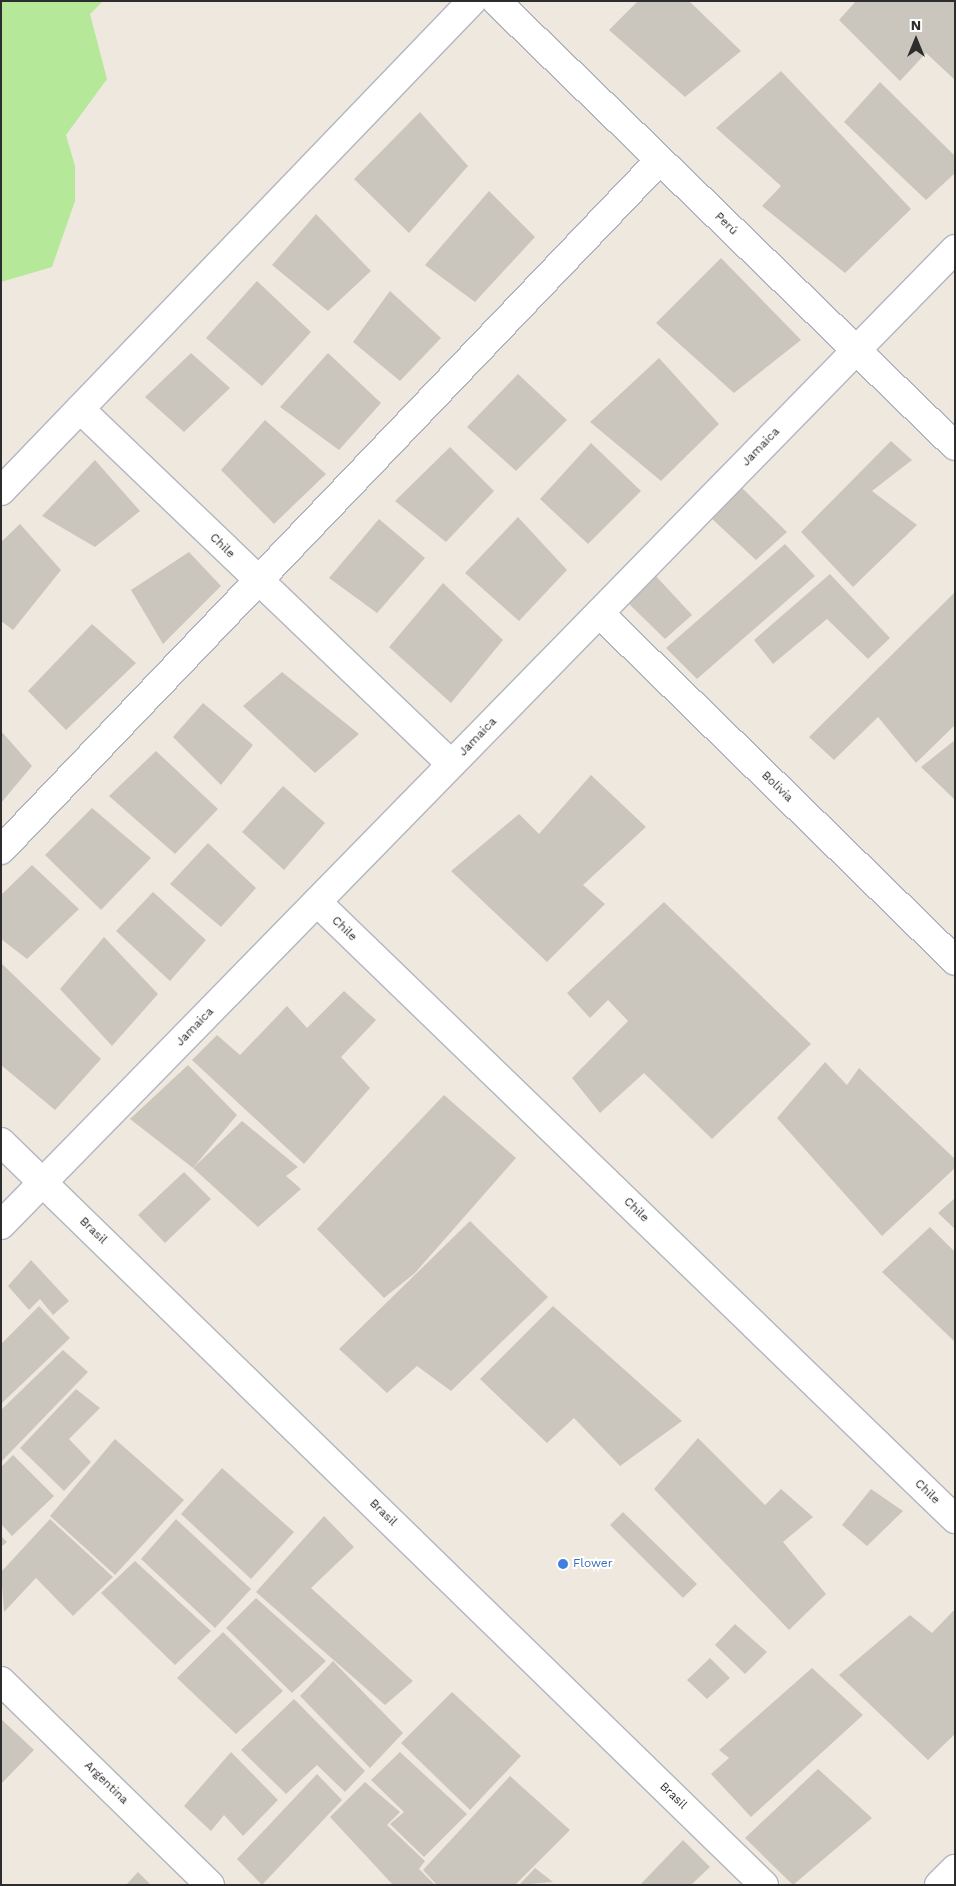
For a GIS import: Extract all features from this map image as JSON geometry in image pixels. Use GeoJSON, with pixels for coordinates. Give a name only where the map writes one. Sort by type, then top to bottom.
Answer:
{"type":"FeatureCollection","features":[{"type":"Feature","properties":{"kind":"street"},"geometry":{"type":"LineString","coordinates":[[1,491],[472,1]]}},
{"type":"Feature","properties":{"kind":"street","name":"Perú"},"geometry":{"type":"LineString","coordinates":[[496,1],[955,446]]}},
{"type":"Feature","properties":{"kind":"street"},"geometry":{"type":"LineString","coordinates":[[1,850],[660,160]]}},
{"type":"Feature","properties":{"kind":"street","name":"Jamaica"},"geometry":{"type":"LineString","coordinates":[[1,1225],[955,249]]}},
{"type":"Feature","properties":{"kind":"street","name":"Chile"},"geometry":{"type":"LineString","coordinates":[[80,410],[451,764]]}},
{"type":"Feature","properties":{"kind":"street","name":"Bolivia"},"geometry":{"type":"LineString","coordinates":[[599,613],[955,961]]}},
{"type":"Feature","properties":{"kind":"street","name":"Chile"},"geometry":{"type":"LineString","coordinates":[[316,902],[955,1518]]}},
{"type":"Feature","properties":{"kind":"street","name":"Brasil"},"geometry":{"type":"LineString","coordinates":[[1,1142],[764,1885]]}},
{"type":"Feature","properties":{"kind":"street","name":"Argentina"},"geometry":{"type":"LineString","coordinates":[[1,1681],[210,1885]]}},
{"type":"Feature","properties":{"kind":"street"},"geometry":{"type":"LineString","coordinates":[[939,1885],[955,1868]]}},
{"type":"Feature","properties":{"kind":"green space"},"geometry":{"type":"Polygon","coordinates":[[[1,1],[103,1],[90,14],[107,79],[66,135],[75,166],[75,201],[52,267],[1,282],[1,1]]]}},
{"type":"Feature","properties":{"kind":"building"},"geometry":{"type":"Polygon","coordinates":[[[638,1],[689,1],[741,51],[685,97],[609,30],[638,1]]]}},
{"type":"Feature","properties":{"kind":"building"},"geometry":{"type":"Polygon","coordinates":[[[856,1],[955,1],[955,80],[926,53],[900,81],[839,20],[856,1]]]}},
{"type":"Feature","properties":{"kind":"building"},"geometry":{"type":"Polygon","coordinates":[[[781,71],[911,209],[845,273],[762,206],[781,186],[716,128],[781,71]]]}},
{"type":"Feature","properties":{"kind":"building"},"geometry":{"type":"Polygon","coordinates":[[[880,82],[955,156],[955,173],[926,200],[844,122],[880,82]]]}},
{"type":"Feature","properties":{"kind":"building"},"geometry":{"type":"Polygon","coordinates":[[[420,112],[468,166],[409,233],[354,179],[420,112]]]}},
{"type":"Feature","properties":{"kind":"building"},"geometry":{"type":"Polygon","coordinates":[[[489,191],[535,237],[475,302],[425,265],[489,191]]]}},
{"type":"Feature","properties":{"kind":"building"},"geometry":{"type":"Polygon","coordinates":[[[316,214],[371,271],[328,311],[272,265],[316,214]]]}},
{"type":"Feature","properties":{"kind":"building"},"geometry":{"type":"Polygon","coordinates":[[[721,258],[801,340],[734,393],[656,323],[721,258]]]}},
{"type":"Feature","properties":{"kind":"building"},"geometry":{"type":"Polygon","coordinates":[[[257,281],[311,332],[262,386],[206,338],[257,281]]]}},
{"type":"Feature","properties":{"kind":"building"},"geometry":{"type":"Polygon","coordinates":[[[390,291],[441,338],[400,381],[353,342],[390,291]]]}},
{"type":"Feature","properties":{"kind":"building"},"geometry":{"type":"Polygon","coordinates":[[[191,353],[230,388],[184,432],[145,397],[191,353]]]}},
{"type":"Feature","properties":{"kind":"building"},"geometry":{"type":"Polygon","coordinates":[[[328,353],[381,403],[339,450],[280,407],[328,353]]]}},
{"type":"Feature","properties":{"kind":"building"},"geometry":{"type":"Polygon","coordinates":[[[659,358],[719,424],[661,481],[590,422],[659,358]]]}},
{"type":"Feature","properties":{"kind":"building"},"geometry":{"type":"Polygon","coordinates":[[[518,374],[567,420],[516,471],[467,427],[518,374]]]}},
{"type":"Feature","properties":{"kind":"building"},"geometry":{"type":"Polygon","coordinates":[[[265,420],[326,474],[274,524],[221,470],[265,420]]]}},
{"type":"Feature","properties":{"kind":"building"},"geometry":{"type":"Polygon","coordinates":[[[891,441],[912,460],[872,491],[917,525],[853,587],[801,532],[891,441]]]}},
{"type":"Feature","properties":{"kind":"building"},"geometry":{"type":"Polygon","coordinates":[[[591,443],[641,491],[588,544],[540,499],[591,443]]]}},
{"type":"Feature","properties":{"kind":"building"},"geometry":{"type":"Polygon","coordinates":[[[450,447],[494,491],[446,542],[395,501],[450,447]]]}},
{"type":"Feature","properties":{"kind":"building"},"geometry":{"type":"Polygon","coordinates":[[[95,460],[140,511],[95,547],[42,516],[95,460]]]}},
{"type":"Feature","properties":{"kind":"building"},"geometry":{"type":"Polygon","coordinates":[[[739,485],[787,532],[756,560],[709,516],[739,485]]]}},
{"type":"Feature","properties":{"kind":"building"},"geometry":{"type":"Polygon","coordinates":[[[518,517],[567,570],[519,621],[465,573],[518,517]]]}},
{"type":"Feature","properties":{"kind":"building"},"geometry":{"type":"Polygon","coordinates":[[[379,519],[425,558],[377,613],[329,578],[379,519]]]}},
{"type":"Feature","properties":{"kind":"building"},"geometry":{"type":"Polygon","coordinates":[[[20,524],[61,570],[13,630],[1,621],[1,542],[20,524]]]}},
{"type":"Feature","properties":{"kind":"building"},"geometry":{"type":"Polygon","coordinates":[[[785,544],[815,576],[697,679],[666,648],[785,544]]]}},
{"type":"Feature","properties":{"kind":"building"},"geometry":{"type":"Polygon","coordinates":[[[189,552],[221,586],[163,644],[131,590],[189,552]]]}},
{"type":"Feature","properties":{"kind":"building"},"geometry":{"type":"Polygon","coordinates":[[[830,574],[890,638],[868,659],[827,619],[773,664],[754,640],[830,574]]]}},
{"type":"Feature","properties":{"kind":"building"},"geometry":{"type":"Polygon","coordinates":[[[655,575],[692,615],[665,639],[627,602],[655,575]]]}},
{"type":"Feature","properties":{"kind":"building"},"geometry":{"type":"Polygon","coordinates":[[[443,583],[503,640],[451,703],[389,647],[443,583]]]}},
{"type":"Feature","properties":{"kind":"building"},"geometry":{"type":"Polygon","coordinates":[[[955,592],[955,725],[916,763],[878,717],[834,760],[809,737],[955,592]]]}},
{"type":"Feature","properties":{"kind":"building"},"geometry":{"type":"Polygon","coordinates":[[[92,624],[136,663],[66,730],[28,691],[92,624]]]}},
{"type":"Feature","properties":{"kind":"building"},"geometry":{"type":"Polygon","coordinates":[[[282,672],[359,734],[315,773],[243,706],[282,672]]]}},
{"type":"Feature","properties":{"kind":"building"},"geometry":{"type":"Polygon","coordinates":[[[203,703],[253,745],[221,785],[173,737],[203,703]]]}},
{"type":"Feature","properties":{"kind":"building"},"geometry":{"type":"Polygon","coordinates":[[[1,731],[32,766],[1,803],[1,731]]]}},
{"type":"Feature","properties":{"kind":"building"},"geometry":{"type":"Polygon","coordinates":[[[955,740],[955,800],[921,767],[955,740]]]}},
{"type":"Feature","properties":{"kind":"building"},"geometry":{"type":"Polygon","coordinates":[[[156,751],[218,809],[175,854],[109,796],[156,751]]]}},
{"type":"Feature","properties":{"kind":"building"},"geometry":{"type":"Polygon","coordinates":[[[591,775],[646,827],[583,885],[605,904],[547,962],[451,871],[519,814],[539,834],[591,775]]]}},
{"type":"Feature","properties":{"kind":"building"},"geometry":{"type":"Polygon","coordinates":[[[283,786],[325,823],[284,870],[242,832],[283,786]]]}},
{"type":"Feature","properties":{"kind":"building"},"geometry":{"type":"Polygon","coordinates":[[[92,808],[151,858],[101,910],[45,855],[92,808]]]}},
{"type":"Feature","properties":{"kind":"building"},"geometry":{"type":"Polygon","coordinates":[[[208,843],[256,888],[221,927],[170,884],[208,843]]]}},
{"type":"Feature","properties":{"kind":"building"},"geometry":{"type":"Polygon","coordinates":[[[32,865],[79,909],[27,959],[1,939],[1,895],[32,865]]]}},
{"type":"Feature","properties":{"kind":"building"},"geometry":{"type":"Polygon","coordinates":[[[153,892],[206,940],[170,981],[116,931],[153,892]]]}},
{"type":"Feature","properties":{"kind":"building"},"geometry":{"type":"Polygon","coordinates":[[[664,902],[811,1044],[712,1139],[644,1073],[600,1113],[572,1078],[628,1021],[608,1000],[590,1018],[567,993],[664,902]]]}},
{"type":"Feature","properties":{"kind":"building"},"geometry":{"type":"Polygon","coordinates":[[[104,937],[158,994],[112,1046],[60,989],[104,937]]]}},
{"type":"Feature","properties":{"kind":"building"},"geometry":{"type":"Polygon","coordinates":[[[1,963],[101,1059],[55,1110],[1,1065],[1,963]]]}},
{"type":"Feature","properties":{"kind":"building"},"geometry":{"type":"Polygon","coordinates":[[[344,991],[376,1020],[341,1057],[370,1088],[304,1164],[192,1060],[217,1035],[240,1055],[287,1006],[307,1028],[344,991]]]}},
{"type":"Feature","properties":{"kind":"building"},"geometry":{"type":"Polygon","coordinates":[[[825,1062],[847,1085],[859,1068],[955,1159],[955,1168],[882,1236],[777,1118],[825,1062]]]}},
{"type":"Feature","properties":{"kind":"building"},"geometry":{"type":"Polygon","coordinates":[[[188,1065],[237,1115],[193,1168],[130,1119],[188,1065]]]}},
{"type":"Feature","properties":{"kind":"building"},"geometry":{"type":"Polygon","coordinates":[[[444,1095],[516,1158],[415,1273],[384,1298],[317,1229],[444,1095]]]}},
{"type":"Feature","properties":{"kind":"building"},"geometry":{"type":"Polygon","coordinates":[[[242,1121],[298,1167],[286,1176],[301,1189],[258,1227],[193,1168],[242,1121]]]}},
{"type":"Feature","properties":{"kind":"building"},"geometry":{"type":"Polygon","coordinates":[[[184,1172],[211,1199],[165,1243],[138,1215],[184,1172]]]}},
{"type":"Feature","properties":{"kind":"building"},"geometry":{"type":"Polygon","coordinates":[[[955,1198],[955,1229],[938,1213],[955,1198]]]}},
{"type":"Feature","properties":{"kind":"building"},"geometry":{"type":"Polygon","coordinates":[[[470,1221],[548,1297],[451,1391],[417,1366],[387,1393],[339,1349],[470,1221]]]}},
{"type":"Feature","properties":{"kind":"building"},"geometry":{"type":"Polygon","coordinates":[[[930,1227],[955,1252],[955,1342],[882,1272],[930,1227]]]}},
{"type":"Feature","properties":{"kind":"building"},"geometry":{"type":"Polygon","coordinates":[[[31,1260],[69,1301],[53,1315],[40,1299],[29,1310],[8,1286],[31,1260]]]}},
{"type":"Feature","properties":{"kind":"building"},"geometry":{"type":"Polygon","coordinates":[[[39,1306],[70,1338],[1,1404],[1,1344],[39,1306]]]}},
{"type":"Feature","properties":{"kind":"building"},"geometry":{"type":"Polygon","coordinates":[[[553,1306],[682,1421],[620,1466],[574,1418],[547,1443],[480,1379],[553,1306]]]}},
{"type":"Feature","properties":{"kind":"building"},"geometry":{"type":"Polygon","coordinates":[[[63,1350],[88,1372],[1,1462],[1,1410],[63,1350]]]}},
{"type":"Feature","properties":{"kind":"building"},"geometry":{"type":"Polygon","coordinates":[[[76,1389],[100,1408],[69,1439],[91,1462],[64,1491],[20,1448],[76,1389]]]}},
{"type":"Feature","properties":{"kind":"building"},"geometry":{"type":"Polygon","coordinates":[[[698,1438],[765,1505],[781,1489],[813,1517],[783,1542],[826,1594],[789,1630],[654,1489],[698,1438]]]}},
{"type":"Feature","properties":{"kind":"building"},"geometry":{"type":"Polygon","coordinates":[[[115,1439],[184,1500],[115,1575],[50,1516],[115,1439]]]}},
{"type":"Feature","properties":{"kind":"building"},"geometry":{"type":"Polygon","coordinates":[[[13,1455],[54,1496],[12,1536],[1,1524],[1,1467],[13,1455]]]}},
{"type":"Feature","properties":{"kind":"building"},"geometry":{"type":"Polygon","coordinates":[[[222,1468],[294,1532],[251,1579],[181,1514],[222,1468]]]}},
{"type":"Feature","properties":{"kind":"building"},"geometry":{"type":"Polygon","coordinates":[[[871,1489],[903,1511],[867,1546],[842,1525],[871,1489]]]}},
{"type":"Feature","properties":{"kind":"building"},"geometry":{"type":"Polygon","coordinates":[[[623,1512],[697,1584],[683,1598],[610,1525],[623,1512]]]}},
{"type":"Feature","properties":{"kind":"building"},"geometry":{"type":"Polygon","coordinates":[[[324,1516],[354,1547],[311,1588],[413,1681],[385,1705],[256,1592],[324,1516]]]}},
{"type":"Feature","properties":{"kind":"building"},"geometry":{"type":"Polygon","coordinates":[[[50,1519],[113,1577],[73,1616],[36,1578],[4,1612],[1,1572],[50,1519]]]}},
{"type":"Feature","properties":{"kind":"building"},"geometry":{"type":"Polygon","coordinates":[[[176,1519],[251,1589],[215,1628],[141,1559],[176,1519]]]}},
{"type":"Feature","properties":{"kind":"building"},"geometry":{"type":"Polygon","coordinates":[[[1,1536],[7,1542],[1,1547],[1,1536]]]}},
{"type":"Feature","properties":{"kind":"building"},"geometry":{"type":"Polygon","coordinates":[[[135,1561],[211,1631],[175,1665],[101,1593],[135,1561]]]}},
{"type":"Feature","properties":{"kind":"building"},"geometry":{"type":"Polygon","coordinates":[[[256,1598],[326,1661],[292,1693],[226,1628],[256,1598]]]}},
{"type":"Feature","properties":{"kind":"building"},"geometry":{"type":"Polygon","coordinates":[[[955,1609],[955,1734],[928,1760],[839,1675],[910,1615],[932,1633],[955,1609]]]}},
{"type":"Feature","properties":{"kind":"building"},"geometry":{"type":"Polygon","coordinates":[[[735,1624],[767,1652],[745,1674],[715,1645],[735,1624]]]}},
{"type":"Feature","properties":{"kind":"building"},"geometry":{"type":"Polygon","coordinates":[[[223,1632],[283,1691],[236,1734],[177,1678],[223,1632]]]}},
{"type":"Feature","properties":{"kind":"building"},"geometry":{"type":"Polygon","coordinates":[[[710,1658],[730,1678],[707,1699],[687,1680],[710,1658]]]}},
{"type":"Feature","properties":{"kind":"building"},"geometry":{"type":"Polygon","coordinates":[[[333,1661],[403,1733],[370,1768],[300,1696],[333,1661]]]}},
{"type":"Feature","properties":{"kind":"building"},"geometry":{"type":"Polygon","coordinates":[[[812,1668],[863,1715],[751,1817],[711,1774],[729,1758],[719,1750],[812,1668]]]}},
{"type":"Feature","properties":{"kind":"building"},"geometry":{"type":"Polygon","coordinates":[[[452,1692],[521,1756],[470,1810],[401,1743],[452,1692]]]}},
{"type":"Feature","properties":{"kind":"building"},"geometry":{"type":"Polygon","coordinates":[[[294,1699],[365,1771],[345,1792],[317,1765],[286,1794],[241,1750],[294,1699]]]}},
{"type":"Feature","properties":{"kind":"building"},"geometry":{"type":"Polygon","coordinates":[[[1,1719],[34,1750],[1,1784],[1,1719]]]}},
{"type":"Feature","properties":{"kind":"building"},"geometry":{"type":"Polygon","coordinates":[[[231,1752],[278,1800],[243,1836],[224,1815],[211,1831],[184,1806],[231,1752]]]}},
{"type":"Feature","properties":{"kind":"building"},"geometry":{"type":"Polygon","coordinates":[[[400,1752],[467,1814],[424,1857],[390,1824],[404,1812],[371,1780],[400,1752]]]}},
{"type":"Feature","properties":{"kind":"building"},"geometry":{"type":"Polygon","coordinates":[[[818,1769],[872,1818],[793,1885],[745,1838],[818,1769]]]}},
{"type":"Feature","properties":{"kind":"building"},"geometry":{"type":"Polygon","coordinates":[[[317,1774],[342,1800],[262,1885],[237,1859],[317,1774]]]}},
{"type":"Feature","properties":{"kind":"building"},"geometry":{"type":"Polygon","coordinates":[[[510,1776],[570,1830],[515,1885],[437,1885],[423,1870],[510,1776]]]}},
{"type":"Feature","properties":{"kind":"building"},"geometry":{"type":"Polygon","coordinates":[[[365,1782],[400,1812],[387,1825],[425,1861],[419,1869],[435,1885],[393,1885],[330,1817],[365,1782]]]}},
{"type":"Feature","properties":{"kind":"building"},"geometry":{"type":"Polygon","coordinates":[[[683,1840],[710,1867],[691,1885],[640,1885],[683,1840]]]}},
{"type":"Feature","properties":{"kind":"building"},"geometry":{"type":"Polygon","coordinates":[[[535,1868],[553,1882],[519,1885],[535,1868]]]}},
{"type":"Feature","properties":{"kind":"building"},"geometry":{"type":"Polygon","coordinates":[[[138,1872],[151,1885],[126,1885],[138,1872]]]}},
{"type":"Feature","properties":{"kind":"place","name":"Flower"},"geometry":{"type":"Point","coordinates":[563,1564]}}]}
